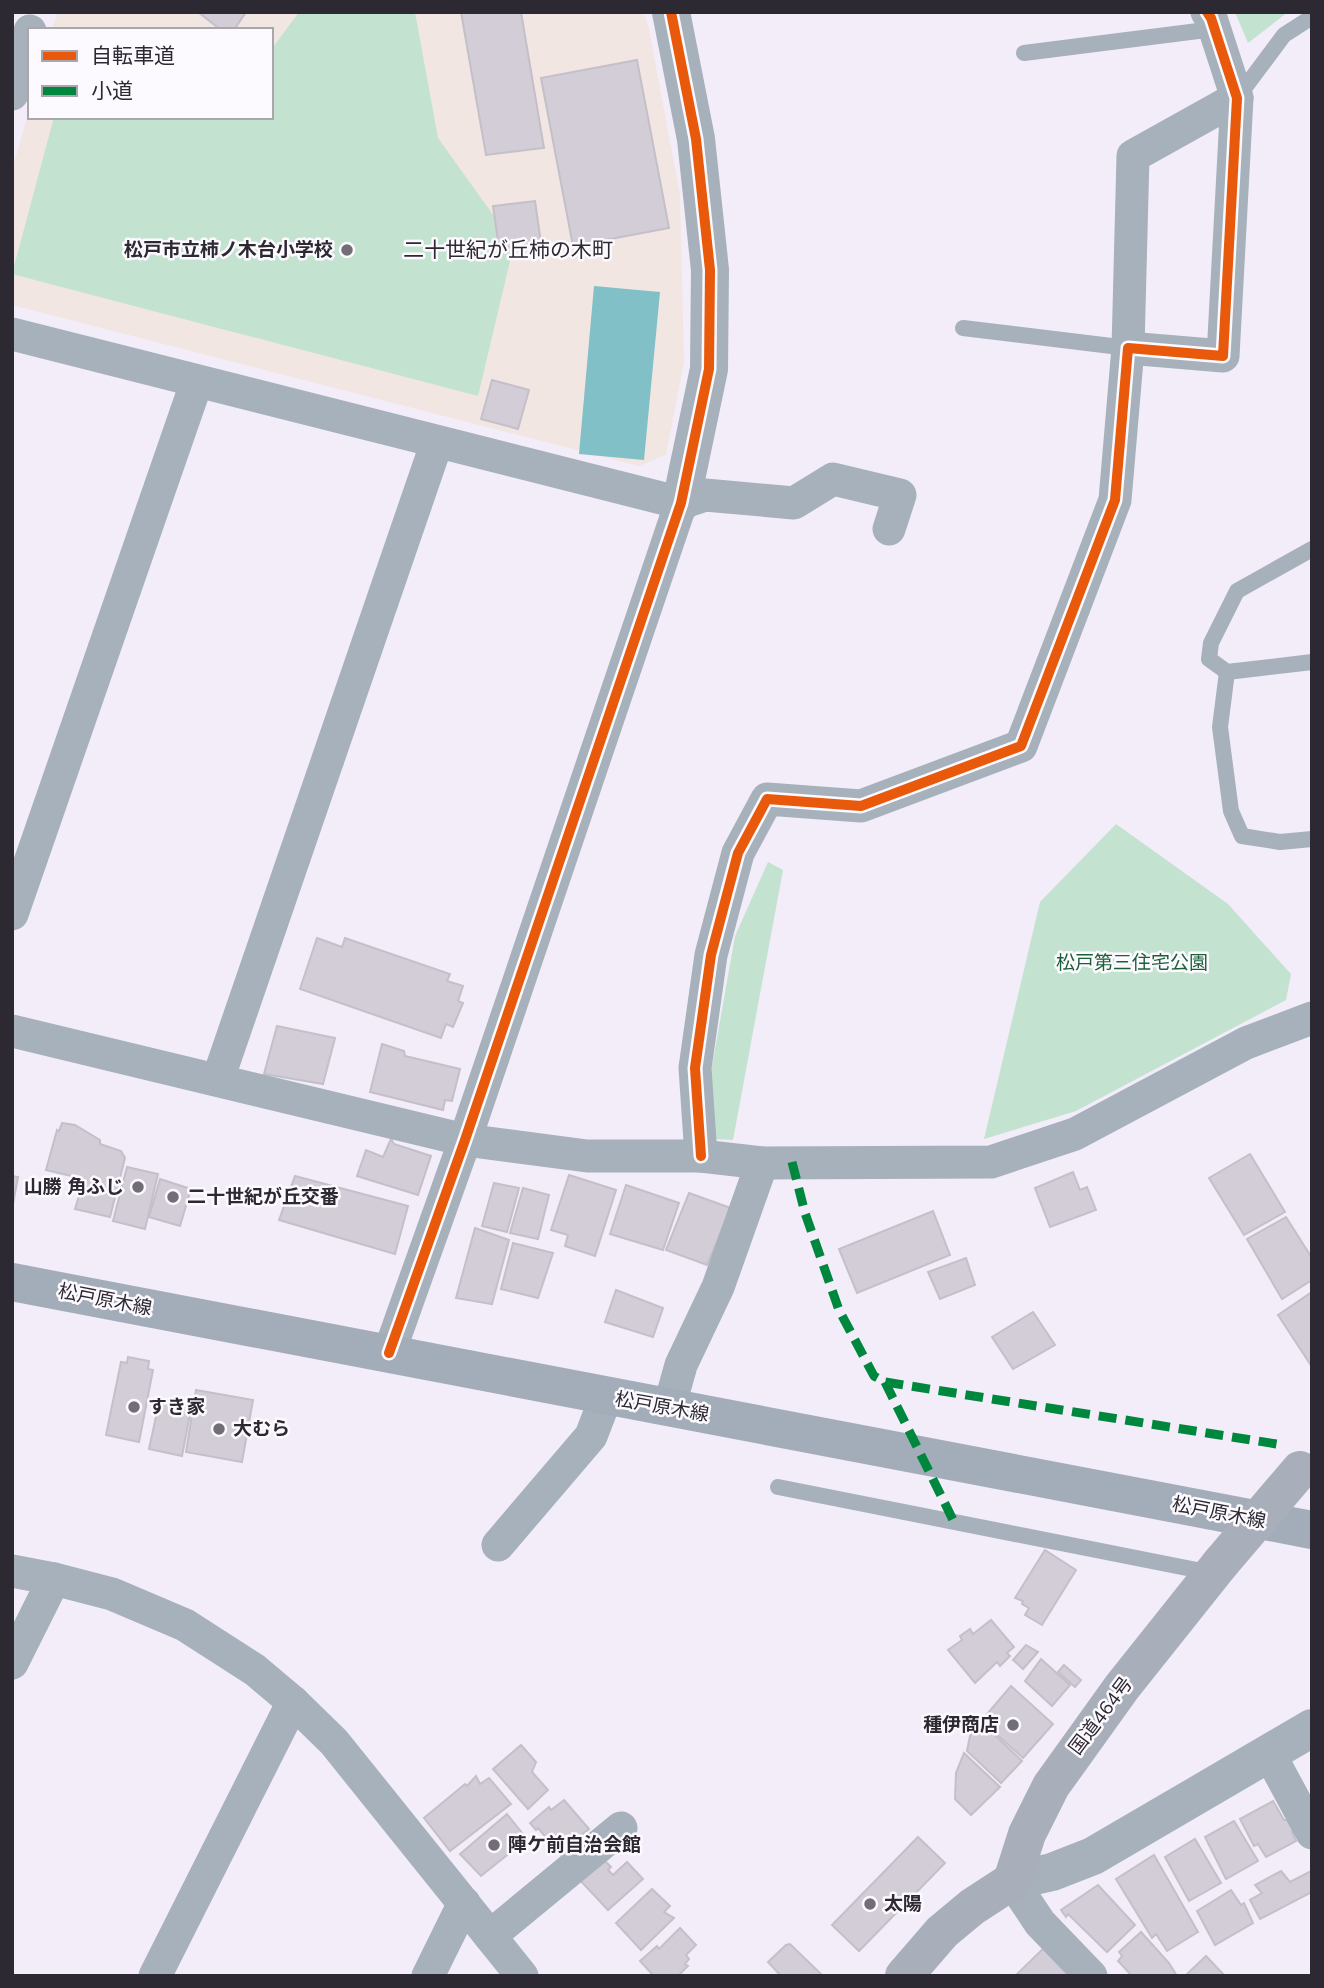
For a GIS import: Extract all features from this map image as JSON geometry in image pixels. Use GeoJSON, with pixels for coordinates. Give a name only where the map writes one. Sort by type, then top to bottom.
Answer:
{"type":"FeatureCollection","features":[{"type":"Feature","properties":{"kind":"highway","name":"国道464号"},"geometry":{"type":"LineString","coordinates":[[1012,1881],[1027,1834],[1051,1786],[1090,1729],[1216,1568],[1306,1463]]}},
{"type":"Feature","properties":{"kind":"highway"},"geometry":{"type":"LineString","coordinates":[[904,1976],[942,1932],[972,1907],[1012,1881]]}},
{"type":"Feature","properties":{"kind":"main road","name":"松戸原木線"},"geometry":{"type":"LineString","coordinates":[[12,1282],[1312,1530]]}},
{"type":"Feature","properties":{"kind":"street"},"geometry":{"type":"LineString","coordinates":[[389,1353],[465,1140],[681,503],[709,369],[710,270],[696,139],[671,12]]}},
{"type":"Feature","properties":{"kind":"street"},"geometry":{"type":"LineString","coordinates":[[1128,348],[1223,356],[1237,98],[1210,20]]}},
{"type":"Feature","properties":{"kind":"street"},"geometry":{"type":"LineString","coordinates":[[12,94],[28,37]]}},
{"type":"Feature","properties":{"kind":"street"},"geometry":{"type":"LineString","coordinates":[[701,1156],[695,1068],[712,955],[738,852],[767,799],[861,806],[1021,746],[1115,500],[1128,348],[1133,156],[1237,98]]}},
{"type":"Feature","properties":{"kind":"street"},"geometry":{"type":"LineString","coordinates":[[12,334],[681,503],[705,495],[793,503],[834,479],[900,495],[889,529]]}},
{"type":"Feature","properties":{"kind":"street"},"geometry":{"type":"LineString","coordinates":[[12,914],[197,381]]}},
{"type":"Feature","properties":{"kind":"street"},"geometry":{"type":"LineString","coordinates":[[218,1079],[437,442]]}},
{"type":"Feature","properties":{"kind":"street"},"geometry":{"type":"LineString","coordinates":[[12,1031],[465,1140],[587,1156],[701,1156],[777,1162],[991,1162],[1075,1134],[1247,1043],[1312,1018]]}},
{"type":"Feature","properties":{"kind":"street"},"geometry":{"type":"LineString","coordinates":[[669,1408],[681,1365],[777,1162]]}},
{"type":"Feature","properties":{"kind":"street"},"geometry":{"type":"LineString","coordinates":[[498,1545],[591,1436],[606,1396]]}},
{"type":"Feature","properties":{"kind":"street"},"geometry":{"type":"LineString","coordinates":[[12,1571],[112,1594],[185,1625],[254,1670],[293,1702],[334,1742],[522,1976]]}},
{"type":"Feature","properties":{"kind":"street"},"geometry":{"type":"LineString","coordinates":[[12,1663],[54,1579]]}},
{"type":"Feature","properties":{"kind":"street"},"geometry":{"type":"LineString","coordinates":[[155,1976],[293,1702]]}},
{"type":"Feature","properties":{"kind":"street"},"geometry":{"type":"LineString","coordinates":[[1091,1976],[1040,1923],[1012,1881],[1052,1872],[1093,1856],[1312,1728]]}},
{"type":"Feature","properties":{"kind":"street"},"geometry":{"type":"LineString","coordinates":[[1269,1753],[1312,1833]]}},
{"type":"Feature","properties":{"kind":"street"},"geometry":{"type":"LineString","coordinates":[[490,1936],[621,1828]]}},
{"type":"Feature","properties":{"kind":"street"},"geometry":{"type":"LineString","coordinates":[[428,1976],[464,1903]]}},
{"type":"Feature","properties":{"kind":"lane"},"geometry":{"type":"LineString","coordinates":[[1237,98],[1284,35],[1312,17]]}},
{"type":"Feature","properties":{"kind":"lane"},"geometry":{"type":"LineString","coordinates":[[1024,53],[1210,20]]}},
{"type":"Feature","properties":{"kind":"lane"},"geometry":{"type":"LineString","coordinates":[[963,328],[1128,348]]}},
{"type":"Feature","properties":{"kind":"lane"},"geometry":{"type":"LineString","coordinates":[[1312,549],[1237,591],[1211,643],[1209,659],[1227,672],[1312,662]]}},
{"type":"Feature","properties":{"kind":"lane"},"geometry":{"type":"LineString","coordinates":[[1227,672],[1220,727],[1231,811],[1242,836],[1280,842],[1312,839]]}},
{"type":"Feature","properties":{"kind":"lane"},"geometry":{"type":"LineString","coordinates":[[778,1487],[1216,1568]]}},
{"type":"Feature","properties":{"kind":"shaded area","name":"松戸市立柿ノ木台小学校"},"geometry":{"type":"Polygon","coordinates":[[[58,12],[643,12],[648,24],[680,195],[684,362],[666,455],[639,466],[12,305],[12,170],[28,114],[28,119],[273,119],[273,28],[52,28],[58,12]]]}},
{"type":"Feature","properties":{"kind":"green space"},"geometry":{"type":"Polygon","coordinates":[[[299,12],[415,12],[438,138],[514,244],[478,396],[12,274],[53,119],[273,119],[273,47],[299,12]]]}},
{"type":"Feature","properties":{"kind":"green space"},"geometry":{"type":"Polygon","coordinates":[[[1235,12],[1288,12],[1248,43],[1235,12]]]}},
{"type":"Feature","properties":{"kind":"green space","name":"松戸第三住宅公園"},"geometry":{"type":"Polygon","coordinates":[[[1116,824],[1228,904],[1291,974],[1286,1000],[1076,1111],[984,1139],[1040,902],[1116,824]]]}},
{"type":"Feature","properties":{"kind":"green space"},"geometry":{"type":"Polygon","coordinates":[[[768,862],[783,870],[733,1140],[713,1139],[708,1089],[735,936],[768,862]]]}},
{"type":"Feature","properties":{"kind":"water"},"geometry":{"type":"Polygon","coordinates":[[[594,286],[660,292],[644,460],[579,454],[594,286]]]}},
{"type":"Feature","properties":{"kind":"building"},"geometry":{"type":"Polygon","coordinates":[[[198,12],[246,12],[235,28],[218,28],[198,12]]]}},
{"type":"Feature","properties":{"kind":"building"},"geometry":{"type":"Polygon","coordinates":[[[461,12],[521,12],[544,148],[486,155],[461,12]]]}},
{"type":"Feature","properties":{"kind":"building"},"geometry":{"type":"Polygon","coordinates":[[[637,60],[669,228],[573,246],[541,78],[637,60]]]}},
{"type":"Feature","properties":{"kind":"building"},"geometry":{"type":"Polygon","coordinates":[[[535,201],[541,243],[499,248],[493,206],[535,201]]]}},
{"type":"Feature","properties":{"kind":"building"},"geometry":{"type":"Polygon","coordinates":[[[492,380],[529,390],[518,429],[481,419],[492,380]]]}},
{"type":"Feature","properties":{"kind":"building"},"geometry":{"type":"Polygon","coordinates":[[[317,938],[342,947],[345,938],[450,974],[447,981],[463,986],[458,1001],[463,1003],[453,1027],[446,1024],[441,1038],[300,989],[317,938]]]}},
{"type":"Feature","properties":{"kind":"building"},"geometry":{"type":"Polygon","coordinates":[[[277,1026],[335,1038],[323,1084],[264,1074],[277,1026]]]}},
{"type":"Feature","properties":{"kind":"building"},"geometry":{"type":"Polygon","coordinates":[[[382,1044],[404,1051],[405,1056],[460,1069],[452,1101],[445,1100],[443,1110],[370,1092],[382,1044]]]}},
{"type":"Feature","properties":{"kind":"building"},"geometry":{"type":"Polygon","coordinates":[[[62,1123],[75,1125],[100,1140],[100,1144],[121,1151],[125,1158],[110,1217],[75,1209],[84,1179],[46,1170],[57,1130],[59,1131],[62,1123]]]}},
{"type":"Feature","properties":{"kind":"building"},"geometry":{"type":"Polygon","coordinates":[[[391,1139],[394,1144],[431,1156],[418,1195],[357,1176],[366,1150],[383,1157],[391,1139]]]}},
{"type":"Feature","properties":{"kind":"building"},"geometry":{"type":"Polygon","coordinates":[[[1250,1154],[1285,1212],[1244,1235],[1209,1178],[1250,1154]]]}},
{"type":"Feature","properties":{"kind":"building"},"geometry":{"type":"Polygon","coordinates":[[[127,1167],[158,1174],[145,1229],[113,1221],[127,1167]]]}},
{"type":"Feature","properties":{"kind":"building"},"geometry":{"type":"Polygon","coordinates":[[[1073,1172],[1080,1190],[1087,1187],[1096,1210],[1050,1227],[1035,1188],[1073,1172]]]}},
{"type":"Feature","properties":{"kind":"building"},"geometry":{"type":"Polygon","coordinates":[[[569,1175],[616,1190],[595,1256],[565,1246],[568,1235],[551,1230],[569,1175]]]}},
{"type":"Feature","properties":{"kind":"building"},"geometry":{"type":"Polygon","coordinates":[[[12,1176],[18,1177],[12,1209],[12,1176]]]}},
{"type":"Feature","properties":{"kind":"building"},"geometry":{"type":"Polygon","coordinates":[[[295,1176],[408,1206],[395,1254],[279,1220],[295,1176]]]}},
{"type":"Feature","properties":{"kind":"building"},"geometry":{"type":"Polygon","coordinates":[[[160,1179],[191,1189],[180,1226],[149,1217],[160,1179]]]}},
{"type":"Feature","properties":{"kind":"building"},"geometry":{"type":"Polygon","coordinates":[[[494,1183],[519,1188],[507,1232],[482,1226],[494,1183]]]}},
{"type":"Feature","properties":{"kind":"building"},"geometry":{"type":"Polygon","coordinates":[[[626,1185],[679,1203],[663,1250],[610,1234],[626,1185]]]}},
{"type":"Feature","properties":{"kind":"building"},"geometry":{"type":"Polygon","coordinates":[[[523,1188],[549,1195],[538,1239],[510,1233],[523,1188]]]}},
{"type":"Feature","properties":{"kind":"building"},"geometry":{"type":"Polygon","coordinates":[[[689,1193],[731,1208],[707,1265],[666,1250],[689,1193]]]}},
{"type":"Feature","properties":{"kind":"building"},"geometry":{"type":"Polygon","coordinates":[[[933,1211],[950,1255],[857,1293],[839,1249],[933,1211]]]}},
{"type":"Feature","properties":{"kind":"building"},"geometry":{"type":"Polygon","coordinates":[[[1286,1217],[1312,1258],[1312,1280],[1282,1299],[1247,1239],[1286,1217]]]}},
{"type":"Feature","properties":{"kind":"building"},"geometry":{"type":"Polygon","coordinates":[[[475,1228],[509,1240],[492,1304],[456,1298],[475,1228]]]}},
{"type":"Feature","properties":{"kind":"building"},"geometry":{"type":"Polygon","coordinates":[[[513,1243],[553,1253],[538,1298],[501,1289],[513,1243]]]}},
{"type":"Feature","properties":{"kind":"building"},"geometry":{"type":"Polygon","coordinates":[[[966,1258],[975,1285],[940,1299],[928,1272],[966,1258]]]}},
{"type":"Feature","properties":{"kind":"building"},"geometry":{"type":"Polygon","coordinates":[[[616,1290],[663,1308],[653,1337],[605,1322],[616,1290]]]}},
{"type":"Feature","properties":{"kind":"building"},"geometry":{"type":"Polygon","coordinates":[[[1312,1292],[1312,1367],[1278,1315],[1312,1292]]]}},
{"type":"Feature","properties":{"kind":"building"},"geometry":{"type":"Polygon","coordinates":[[[1033,1312],[1055,1345],[1013,1369],[992,1337],[1033,1312]]]}},
{"type":"Feature","properties":{"kind":"building"},"geometry":{"type":"Polygon","coordinates":[[[128,1357],[149,1361],[148,1369],[153,1370],[139,1442],[106,1435],[121,1362],[127,1363],[128,1357]]]}},
{"type":"Feature","properties":{"kind":"building"},"geometry":{"type":"Polygon","coordinates":[[[196,1390],[253,1400],[242,1462],[186,1452],[196,1390]]]}},
{"type":"Feature","properties":{"kind":"building"},"geometry":{"type":"Polygon","coordinates":[[[160,1398],[192,1404],[182,1456],[149,1449],[160,1398]]]}},
{"type":"Feature","properties":{"kind":"building"},"geometry":{"type":"Polygon","coordinates":[[[1045,1550],[1076,1570],[1042,1625],[1025,1615],[1029,1608],[1022,1604],[1023,1601],[1015,1598],[1045,1550]]]}},
{"type":"Feature","properties":{"kind":"building"},"geometry":{"type":"Polygon","coordinates":[[[991,1620],[1014,1647],[1007,1653],[1010,1656],[1000,1666],[997,1662],[975,1683],[948,1650],[962,1640],[960,1636],[970,1629],[973,1634],[991,1620]]]}},
{"type":"Feature","properties":{"kind":"building"},"geometry":{"type":"Polygon","coordinates":[[[1026,1645],[1038,1652],[1023,1669],[1013,1660],[1026,1645]]]}},
{"type":"Feature","properties":{"kind":"building"},"geometry":{"type":"Polygon","coordinates":[[[1041,1659],[1070,1685],[1052,1706],[1025,1681],[1041,1659]]]}},
{"type":"Feature","properties":{"kind":"building"},"geometry":{"type":"Polygon","coordinates":[[[1064,1665],[1081,1680],[1075,1687],[1058,1672],[1064,1665]]]}},
{"type":"Feature","properties":{"kind":"building"},"geometry":{"type":"Polygon","coordinates":[[[1011,1686],[1053,1724],[1023,1758],[985,1724],[986,1722],[981,1721],[1011,1686]]]}},
{"type":"Feature","properties":{"kind":"building"},"geometry":{"type":"Polygon","coordinates":[[[982,1723],[1022,1761],[1001,1783],[967,1751],[970,1736],[982,1723]]]}},
{"type":"Feature","properties":{"kind":"building"},"geometry":{"type":"Polygon","coordinates":[[[521,1745],[536,1762],[532,1772],[548,1790],[528,1809],[493,1769],[521,1745]]]}},
{"type":"Feature","properties":{"kind":"building"},"geometry":{"type":"Polygon","coordinates":[[[964,1753],[1000,1787],[971,1815],[955,1799],[956,1773],[964,1753]]]}},
{"type":"Feature","properties":{"kind":"building"},"geometry":{"type":"Polygon","coordinates":[[[476,1776],[480,1784],[489,1778],[511,1804],[450,1851],[424,1818],[465,1784],[467,1786],[476,1776]]]}},
{"type":"Feature","properties":{"kind":"building"},"geometry":{"type":"Polygon","coordinates":[[[564,1800],[589,1829],[577,1839],[582,1846],[565,1860],[538,1828],[536,1830],[530,1823],[549,1807],[551,1810],[564,1800]]]}},
{"type":"Feature","properties":{"kind":"building"},"geometry":{"type":"Polygon","coordinates":[[[1273,1801],[1294,1831],[1292,1832],[1296,1841],[1266,1857],[1258,1844],[1254,1846],[1240,1819],[1273,1801]]]}},
{"type":"Feature","properties":{"kind":"building"},"geometry":{"type":"Polygon","coordinates":[[[507,1814],[527,1839],[481,1876],[460,1854],[507,1814]]]}},
{"type":"Feature","properties":{"kind":"building"},"geometry":{"type":"Polygon","coordinates":[[[1234,1821],[1258,1861],[1226,1879],[1205,1837],[1234,1821]]]}},
{"type":"Feature","properties":{"kind":"building"},"geometry":{"type":"Polygon","coordinates":[[[918,1837],[945,1863],[859,1951],[832,1925],[918,1837]]]}},
{"type":"Feature","properties":{"kind":"building"},"geometry":{"type":"Polygon","coordinates":[[[1195,1839],[1221,1883],[1189,1901],[1165,1857],[1195,1839]]]}},
{"type":"Feature","properties":{"kind":"building"},"geometry":{"type":"Polygon","coordinates":[[[599,1855],[611,1867],[608,1870],[613,1875],[627,1862],[643,1879],[608,1910],[577,1877],[599,1855]]]}},
{"type":"Feature","properties":{"kind":"building"},"geometry":{"type":"Polygon","coordinates":[[[1154,1855],[1198,1932],[1167,1951],[1156,1934],[1152,1938],[1116,1879],[1154,1855]]]}},
{"type":"Feature","properties":{"kind":"building"},"geometry":{"type":"Polygon","coordinates":[[[1281,1871],[1290,1882],[1311,1871],[1312,1892],[1260,1919],[1250,1900],[1262,1893],[1255,1885],[1281,1871]]]}},
{"type":"Feature","properties":{"kind":"building"},"geometry":{"type":"Polygon","coordinates":[[[1098,1885],[1135,1925],[1107,1952],[1061,1910],[1098,1885]]]}},
{"type":"Feature","properties":{"kind":"building"},"geometry":{"type":"Polygon","coordinates":[[[652,1889],[670,1906],[664,1912],[674,1918],[641,1950],[616,1923],[652,1889]]]}},
{"type":"Feature","properties":{"kind":"building"},"geometry":{"type":"Polygon","coordinates":[[[1231,1890],[1241,1905],[1244,1903],[1253,1923],[1215,1945],[1197,1911],[1231,1890]]]}},
{"type":"Feature","properties":{"kind":"building"},"geometry":{"type":"Polygon","coordinates":[[[680,1928],[696,1945],[686,1955],[689,1959],[685,1964],[688,1966],[678,1976],[654,1976],[640,1961],[657,1946],[659,1949],[680,1928]]]}},
{"type":"Feature","properties":{"kind":"building"},"geometry":{"type":"Polygon","coordinates":[[[1141,1932],[1177,1976],[1132,1976],[1118,1961],[1122,1956],[1119,1952],[1141,1932]]]}},
{"type":"Feature","properties":{"kind":"building"},"geometry":{"type":"Polygon","coordinates":[[[1050,1942],[1081,1976],[1015,1976],[1050,1942]]]}},
{"type":"Feature","properties":{"kind":"building"},"geometry":{"type":"Polygon","coordinates":[[[790,1944],[823,1976],[781,1976],[768,1962],[790,1944]]]}},
{"type":"Feature","properties":{"kind":"building"},"geometry":{"type":"Polygon","coordinates":[[[1206,1956],[1225,1976],[1185,1976],[1206,1956]]]}},
{"type":"Feature","properties":{"kind":"marked path"},"geometry":{"type":"LineString","coordinates":[[792,1162],[805,1213],[839,1310],[874,1376],[885,1382],[1283,1445]]}},
{"type":"Feature","properties":{"kind":"marked path"},"geometry":{"type":"LineString","coordinates":[[885,1382],[955,1524]]}},
{"type":"Feature","properties":{"kind":"cycle path"},"geometry":{"type":"LineString","coordinates":[[389,1353],[465,1140],[681,503],[709,369],[710,270],[696,139],[671,12]]}},
{"type":"Feature","properties":{"kind":"cycle path"},"geometry":{"type":"LineString","coordinates":[[701,1156],[695,1068],[711,955],[738,853],[767,799],[861,806],[1021,746],[1115,500],[1128,348],[1223,356],[1237,98],[1207,12]]}},
{"type":"Feature","properties":{"kind":"place","name":"松戸市立柿ノ木台小学校"},"geometry":{"type":"Point","coordinates":[347,250]}},
{"type":"Feature","properties":{"kind":"place","name":"山勝 角ふじ"},"geometry":{"type":"Point","coordinates":[138,1187]}},
{"type":"Feature","properties":{"kind":"place","name":"二十世紀が丘交番"},"geometry":{"type":"Point","coordinates":[173,1197]}},
{"type":"Feature","properties":{"kind":"place","name":"すき家"},"geometry":{"type":"Point","coordinates":[134,1407]}},
{"type":"Feature","properties":{"kind":"place","name":"大むら"},"geometry":{"type":"Point","coordinates":[219,1429]}},
{"type":"Feature","properties":{"kind":"place","name":"種伊商店"},"geometry":{"type":"Point","coordinates":[1013,1725]}},
{"type":"Feature","properties":{"kind":"place","name":"陣ケ前自治会館"},"geometry":{"type":"Point","coordinates":[494,1845]}},
{"type":"Feature","properties":{"kind":"place","name":"太陽"},"geometry":{"type":"Point","coordinates":[870,1904]}},
{"type":"Feature","properties":{"kind":"district","name":"二十世紀が丘柿の木町"},"geometry":{"type":"Point","coordinates":[508,250]}}]}
